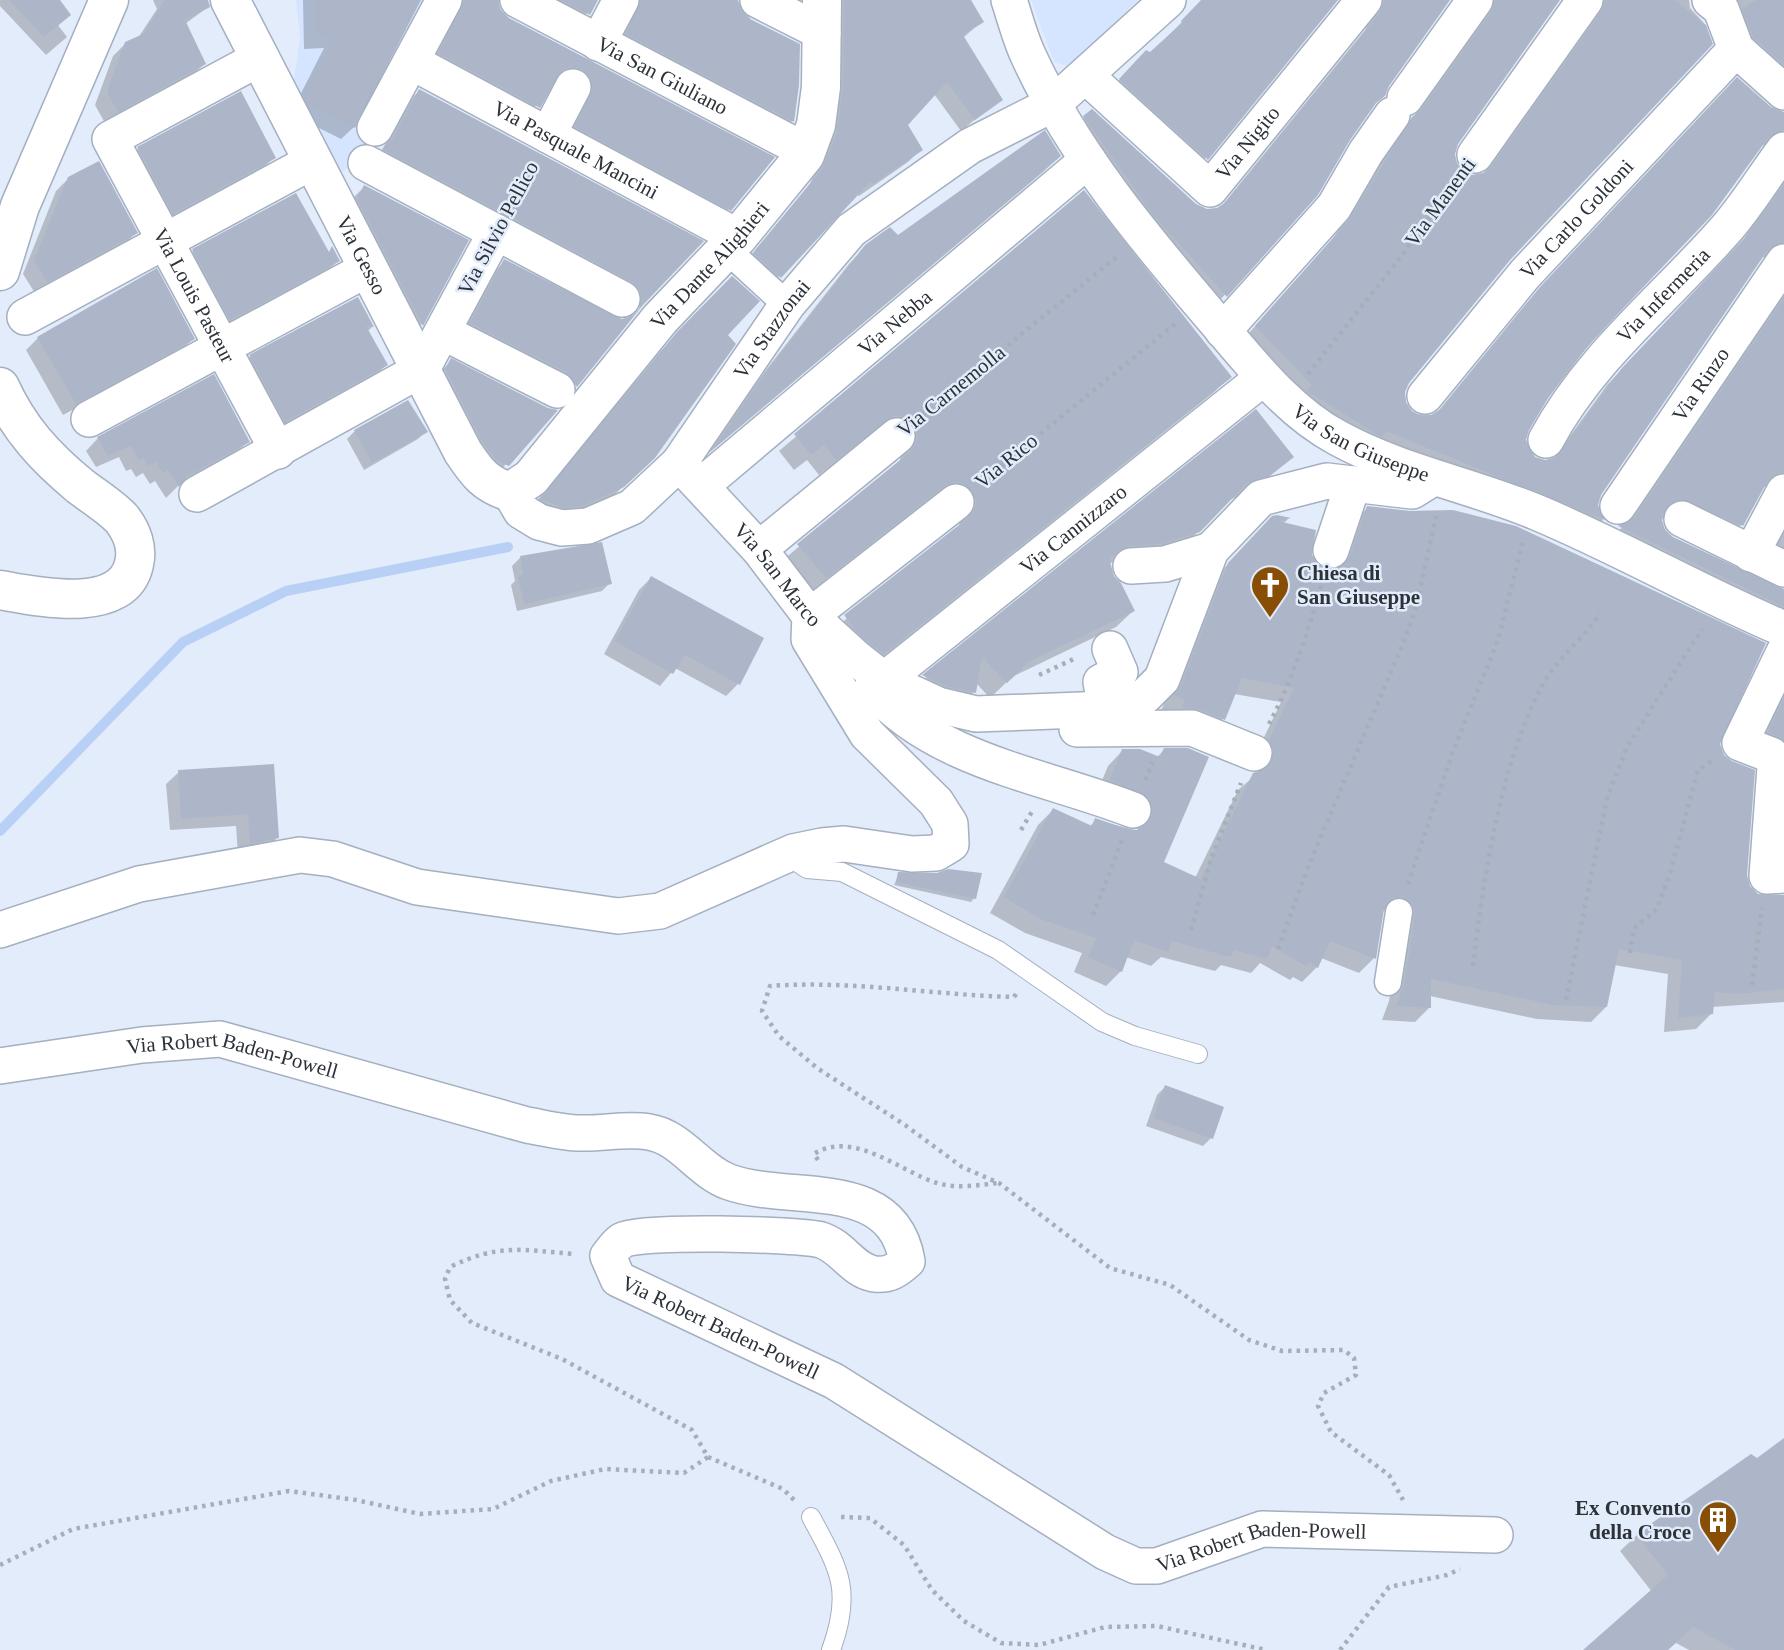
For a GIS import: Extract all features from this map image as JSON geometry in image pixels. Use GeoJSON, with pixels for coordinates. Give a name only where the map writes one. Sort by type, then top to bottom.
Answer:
{"type":"FeatureCollection","features":[{"type":"Feature","properties":{"kind":"street"},"geometry":{"type":"LineString","coordinates":[[0,271],[20,206],[109,0]]}},
{"type":"Feature","properties":{"kind":"street","name":"Via Gesso"},"geometry":{"type":"LineString","coordinates":[[230,0],[479,476],[491,486],[510,492]]}},
{"type":"Feature","properties":{"kind":"street"},"geometry":{"type":"LineString","coordinates":[[375,128],[444,0]]}},
{"type":"Feature","properties":{"kind":"street","name":"Via San Giuliano"},"geometry":{"type":"LineString","coordinates":[[518,0],[806,151]]}},
{"type":"Feature","properties":{"kind":"street"},"geometry":{"type":"LineString","coordinates":[[598,43],[621,0]]}},
{"type":"Feature","properties":{"kind":"street"},"geometry":{"type":"LineString","coordinates":[[758,0],[822,17]]}},
{"type":"Feature","properties":{"kind":"street","name":"Via San Giuseppe"},"geometry":{"type":"LineString","coordinates":[[1009,0],[1027,53],[1053,104],[1088,160],[1223,331],[1276,388],[1336,437],[1438,480],[1534,511],[1599,539],[1719,601],[1784,629]]}},
{"type":"Feature","properties":{"kind":"street","name":"Via Stazzonai"},"geometry":{"type":"LineString","coordinates":[[510,492],[521,511],[539,522],[562,528],[588,526],[632,507],[690,474],[787,305],[851,230],[970,146],[1053,104],[1087,77],[1168,0]]}},
{"type":"Feature","properties":{"kind":"street","name":"Via Nigito"},"geometry":{"type":"LineString","coordinates":[[1087,77],[1210,189],[1364,0]]}},
{"type":"Feature","properties":{"kind":"street"},"geometry":{"type":"LineString","coordinates":[[1223,331],[1334,207],[1366,152],[1475,0]]}},
{"type":"Feature","properties":{"kind":"street","name":"Via Manenti"},"geometry":{"type":"LineString","coordinates":[[1475,155],[1585,0]]}},
{"type":"Feature","properties":{"kind":"street"},"geometry":{"type":"LineString","coordinates":[[1710,0],[1721,9],[1737,50],[1784,92]]}},
{"type":"Feature","properties":{"kind":"street","name":"Via Dante Alighieri"},"geometry":{"type":"LineString","coordinates":[[510,492],[531,478],[660,319],[732,243],[806,151],[816,125],[821,86],[822,17]]}},
{"type":"Feature","properties":{"kind":"street","name":"Via Carlo Goldoni"},"geometry":{"type":"LineString","coordinates":[[1425,396],[1525,274],[1737,50]]}},
{"type":"Feature","properties":{"kind":"street","name":"Via Louis Pasteur"},"geometry":{"type":"LineString","coordinates":[[260,58],[110,139],[278,451]]}},
{"type":"Feature","properties":{"kind":"street","name":"Via Pasquale Mancini"},"geometry":{"type":"LineString","coordinates":[[412,62],[548,135],[732,243]]}},
{"type":"Feature","properties":{"kind":"street"},"geometry":{"type":"LineString","coordinates":[[548,135],[573,87]]}},
{"type":"Feature","properties":{"kind":"street","name":"Via Infermeria"},"geometry":{"type":"LineString","coordinates":[[1546,440],[1566,403],[1633,323],[1728,227],[1784,149]]}},
{"type":"Feature","properties":{"kind":"street","name":"Via Nebba"},"geometry":{"type":"LineString","coordinates":[[690,474],[1088,160]]}},
{"type":"Feature","properties":{"kind":"street"},"geometry":{"type":"LineString","coordinates":[[25,317],[313,161]]}},
{"type":"Feature","properties":{"kind":"street"},"geometry":{"type":"LineString","coordinates":[[366,163],[622,299]]}},
{"type":"Feature","properties":{"kind":"street","name":"Via Silvio Pellico"},"geometry":{"type":"LineString","coordinates":[[422,369],[496,232]]}},
{"type":"Feature","properties":{"kind":"street"},"geometry":{"type":"LineString","coordinates":[[732,243],[787,305]]}},
{"type":"Feature","properties":{"kind":"street","name":"Via Rinzo"},"geometry":{"type":"LineString","coordinates":[[1618,506],[1784,262]]}},
{"type":"Feature","properties":{"kind":"street"},"geometry":{"type":"LineString","coordinates":[[89,419],[369,268]]}},
{"type":"Feature","properties":{"kind":"street"},"geometry":{"type":"LineString","coordinates":[[443,332],[558,390]]}},
{"type":"Feature","properties":{"kind":"street"},"geometry":{"type":"LineString","coordinates":[[197,494],[422,369]]}},
{"type":"Feature","properties":{"kind":"street"},"geometry":{"type":"LineString","coordinates":[[0,387],[33,443],[50,461],[121,519],[132,537],[136,555],[133,572],[121,585],[85,598],[61,600],[0,590]]}},
{"type":"Feature","properties":{"kind":"street","name":"Via Cannizzaro"},"geometry":{"type":"LineString","coordinates":[[884,680],[1276,388]]}},
{"type":"Feature","properties":{"kind":"street","name":"Via Carnemolla"},"geometry":{"type":"LineString","coordinates":[[759,549],[897,436]]}},
{"type":"Feature","properties":{"kind":"street","name":"Via San Marco"},"geometry":{"type":"LineString","coordinates":[[690,474],[759,549],[810,617],[884,680],[938,705]]}},
{"type":"Feature","properties":{"kind":"street"},"geometry":{"type":"LineString","coordinates":[[938,705],[976,714],[1106,709],[1145,695],[1162,679],[1210,550],[1261,498],[1326,481],[1412,491],[1438,480]]}},
{"type":"Feature","properties":{"kind":"street"},"geometry":{"type":"LineString","coordinates":[[1331,551],[1353,484]]}},
{"type":"Feature","properties":{"kind":"street"},"geometry":{"type":"LineString","coordinates":[[1751,554],[1784,492]]}},
{"type":"Feature","properties":{"kind":"street","name":"Via Rico"},"geometry":{"type":"LineString","coordinates":[[810,617],[956,502]]}},
{"type":"Feature","properties":{"kind":"street"},"geometry":{"type":"LineString","coordinates":[[1682,519],[1784,569]]}},
{"type":"Feature","properties":{"kind":"street"},"geometry":{"type":"LineString","coordinates":[[1131,566],[1165,564],[1210,550]]}},
{"type":"Feature","properties":{"kind":"street"},"geometry":{"type":"LineString","coordinates":[[0,930],[139,884],[300,855],[333,859],[417,887],[618,916],[660,911],[793,852],[844,844],[912,854],[936,853],[951,844],[950,824],[936,802],[867,734],[809,639],[810,617]]}},
{"type":"Feature","properties":{"kind":"street"},"geometry":{"type":"LineString","coordinates":[[1106,709],[1101,682],[1120,672],[1110,649]]}},
{"type":"Feature","properties":{"kind":"street"},"geometry":{"type":"LineString","coordinates":[[1775,876],[1776,767],[1771,755],[1740,743],[1784,652]]}},
{"type":"Feature","properties":{"kind":"street"},"geometry":{"type":"LineString","coordinates":[[855,657],[873,690],[894,709],[943,740],[999,768],[1096,795],[1133,810]]}},
{"type":"Feature","properties":{"kind":"street"},"geometry":{"type":"LineString","coordinates":[[938,705],[964,726],[983,729],[1192,727],[1254,753]]}},
{"type":"Feature","properties":{"kind":"street"},"geometry":{"type":"LineString","coordinates":[[1388,982],[1399,912]]}},
{"type":"Feature","properties":{"kind":"street","name":"Via Robert Baden-Powell"},"geometry":{"type":"LineString","coordinates":[[0,1066],[142,1045],[220,1040],[527,1125],[579,1134],[652,1132],[678,1145],[728,1182],[779,1193],[823,1194],[850,1199],[888,1218],[903,1238],[907,1261],[898,1270],[885,1275],[857,1268],[842,1251],[821,1240],[648,1234],[622,1240],[608,1256],[618,1279],[834,1381],[1105,1552],[1136,1566],[1166,1564],[1262,1529],[1421,1531],[1483,1536]]}},
{"type":"Feature","properties":{"kind":"lane"},"geometry":{"type":"LineString","coordinates":[[793,852],[795,861],[807,869],[842,872],[998,950],[1102,1022],[1135,1036],[1198,1054]]}},
{"type":"Feature","properties":{"kind":"lane"},"geometry":{"type":"LineString","coordinates":[[811,1517],[839,1568],[844,1608],[831,1650]]}},
{"type":"Feature","properties":{"kind":"path","name":"Via Silvio Pellico"},"geometry":{"type":"LineString","coordinates":[[496,232],[548,135]]}},
{"type":"Feature","properties":{"kind":"path","name":"Via Manenti"},"geometry":{"type":"LineString","coordinates":[[1276,388],[1393,267],[1475,155]]}},
{"type":"Feature","properties":{"kind":"path","name":"Via Carnemolla"},"geometry":{"type":"LineString","coordinates":[[897,436],[1144,234]]}},
{"type":"Feature","properties":{"kind":"path","name":"Via Rico"},"geometry":{"type":"LineString","coordinates":[[956,502],[1200,304]]}},
{"type":"Feature","properties":{"kind":"path"},"geometry":{"type":"LineString","coordinates":[[1278,949],[1310,862],[1405,639],[1417,604],[1438,480]]}},
{"type":"Feature","properties":{"kind":"path"},"geometry":{"type":"LineString","coordinates":[[1399,912],[1452,754],[1498,639],[1516,561],[1534,511]]}},
{"type":"Feature","properties":{"kind":"path"},"geometry":{"type":"LineString","coordinates":[[1566,1000],[1607,797],[1627,747],[1719,601]]}},
{"type":"Feature","properties":{"kind":"path"},"geometry":{"type":"LineString","coordinates":[[1473,966],[1496,829],[1519,733],[1542,685],[1600,613]]}},
{"type":"Feature","properties":{"kind":"path"},"geometry":{"type":"LineString","coordinates":[[1630,953],[1634,928],[1657,909],[1662,896],[1698,770],[1716,758]]}},
{"type":"Feature","properties":{"kind":"path"},"geometry":{"type":"LineString","coordinates":[[1752,985],[1775,876]]}},
{"type":"Feature","properties":{"kind":"path"},"geometry":{"type":"LineString","coordinates":[[1033,975],[1014,997],[942,995],[871,985],[770,986],[762,1011],[779,1036],[817,1068],[905,1125],[962,1167],[999,1183],[1110,1268],[1170,1285],[1249,1340],[1282,1350],[1344,1350],[1354,1357],[1356,1375],[1324,1393],[1318,1406],[1331,1432],[1390,1475],[1421,1531]]}},
{"type":"Feature","properties":{"kind":"path"},"geometry":{"type":"LineString","coordinates":[[850,1199],[842,1179],[820,1164],[814,1154],[826,1146],[875,1152],[914,1174],[940,1184],[999,1183]]}},
{"type":"Feature","properties":{"kind":"path"},"geometry":{"type":"LineString","coordinates":[[608,1256],[495,1249],[450,1267],[445,1279],[450,1300],[472,1323],[562,1359],[692,1430],[708,1457],[783,1489],[811,1517],[870,1518],[904,1545],[932,1590],[964,1621],[1000,1643],[1039,1646],[1105,1627],[1157,1626],[1266,1650]]}},
{"type":"Feature","properties":{"kind":"path"},"geometry":{"type":"LineString","coordinates":[[0,1565],[73,1529],[289,1491],[356,1500],[420,1514],[493,1509],[551,1481],[605,1469],[684,1473],[708,1457]]}},
{"type":"Feature","properties":{"kind":"path"},"geometry":{"type":"LineString","coordinates":[[1340,1650],[1389,1587],[1447,1575],[1476,1562],[1483,1536]]}},
{"type":"Feature","properties":{"kind":"shaded area"},"geometry":{"type":"Polygon","coordinates":[[[296,0],[426,0],[356,128],[374,138],[362,160],[339,173],[293,86],[300,38],[296,0]]]}},
{"type":"Feature","properties":{"kind":"shaded area"},"geometry":{"type":"Polygon","coordinates":[[[1031,0],[1138,0],[1070,67],[1054,62],[1031,0]]]}},
{"type":"Feature","properties":{"kind":"building"},"geometry":{"type":"Polygon","coordinates":[[[9,0],[60,0],[71,15],[44,37],[9,0]]]}},
{"type":"Feature","properties":{"kind":"building"},"geometry":{"type":"Polygon","coordinates":[[[165,0],[208,0],[210,7],[185,20],[206,64],[118,112],[107,92],[125,42],[143,34],[165,0]]]}},
{"type":"Feature","properties":{"kind":"building"},"geometry":{"type":"Polygon","coordinates":[[[315,0],[421,0],[355,128],[309,105],[304,96],[335,37],[316,37],[315,0]]]}},
{"type":"Feature","properties":{"kind":"building"},"geometry":{"type":"Polygon","coordinates":[[[464,0],[498,0],[501,10],[509,18],[775,157],[731,211],[575,127],[593,87],[590,77],[583,70],[571,67],[562,70],[540,108],[438,53],[464,0]]]}},
{"type":"Feature","properties":{"kind":"building"},"geometry":{"type":"Polygon","coordinates":[[[561,0],[598,0],[590,15],[561,0]]]}},
{"type":"Feature","properties":{"kind":"building"},"geometry":{"type":"Polygon","coordinates":[[[641,0],[738,0],[741,10],[748,18],[800,44],[799,85],[794,122],[626,34],[641,0]]]}},
{"type":"Feature","properties":{"kind":"building"},"geometry":{"type":"Polygon","coordinates":[[[844,0],[971,0],[984,22],[963,35],[1003,100],[975,120],[947,82],[908,125],[923,150],[873,184],[870,182],[781,278],[753,253],[822,169],[837,133],[843,87],[844,0]]]}},
{"type":"Feature","properties":{"kind":"building"},"geometry":{"type":"Polygon","coordinates":[[[1201,0],[1338,0],[1208,160],[1119,79],[1146,50],[1150,52],[1182,23],[1201,0]]]}},
{"type":"Feature","properties":{"kind":"building"},"geometry":{"type":"Polygon","coordinates":[[[1384,0],[1450,0],[1389,86],[1385,96],[1376,103],[1350,140],[1318,195],[1227,297],[1153,215],[1083,116],[1092,109],[1196,204],[1207,209],[1217,208],[1226,202],[1380,13],[1384,0]]]}},
{"type":"Feature","properties":{"kind":"building"},"geometry":{"type":"Polygon","coordinates":[[[1495,0],[1560,0],[1458,144],[1455,154],[1457,164],[1472,175],[1483,173],[1491,167],[1601,12],[1605,0],[1675,0],[1706,25],[1713,44],[1510,260],[1409,383],[1405,392],[1406,402],[1412,411],[1421,416],[1431,415],[1441,409],[1540,287],[1737,77],[1771,107],[1784,112],[1784,130],[1768,138],[1712,215],[1591,342],[1548,398],[1529,430],[1526,440],[1535,457],[1545,460],[1556,457],[1622,368],[1742,242],[1784,185],[1784,242],[1767,251],[1601,495],[1598,505],[1605,520],[1386,431],[1382,437],[1378,435],[1307,391],[1312,385],[1255,326],[1349,220],[1412,117],[1421,110],[1491,12],[1495,0]]]}},
{"type":"Feature","properties":{"kind":"building"},"geometry":{"type":"Polygon","coordinates":[[[1756,0],[1784,0],[1784,65],[1753,37],[1742,9],[1756,0]]]}},
{"type":"Feature","properties":{"kind":"building"},"geometry":{"type":"Polygon","coordinates":[[[419,89],[704,241],[643,305],[577,387],[566,372],[470,323],[504,259],[622,319],[632,316],[639,309],[642,299],[639,289],[631,281],[382,149],[393,138],[419,89]]]}},
{"type":"Feature","properties":{"kind":"building"},"geometry":{"type":"Polygon","coordinates":[[[241,91],[276,158],[173,214],[137,147],[241,91]]]}},
{"type":"Feature","properties":{"kind":"building"},"geometry":{"type":"Polygon","coordinates":[[[1045,130],[1061,156],[712,450],[764,375],[865,245],[890,227],[898,235],[1045,130]]]}},
{"type":"Feature","properties":{"kind":"building"},"geometry":{"type":"Polygon","coordinates":[[[99,161],[138,233],[47,282],[34,260],[68,177],[99,161]]]}},
{"type":"Feature","properties":{"kind":"building"},"geometry":{"type":"Polygon","coordinates":[[[364,185],[469,240],[423,326],[357,199],[364,185]]]}},
{"type":"Feature","properties":{"kind":"building"},"geometry":{"type":"Polygon","coordinates":[[[1084,190],[1232,377],[884,654],[859,634],[844,615],[968,518],[975,509],[976,499],[964,484],[954,482],[944,486],[826,578],[797,544],[910,452],[916,442],[917,432],[905,417],[893,416],[836,460],[824,445],[811,455],[794,434],[1084,190]]]}},
{"type":"Feature","properties":{"kind":"building"},"geometry":{"type":"Polygon","coordinates":[[[296,193],[329,252],[332,246],[340,261],[230,320],[192,249],[296,193]]]}},
{"type":"Feature","properties":{"kind":"building"},"geometry":{"type":"Polygon","coordinates":[[[157,268],[195,339],[76,404],[37,337],[157,268]]]}},
{"type":"Feature","properties":{"kind":"building"},"geometry":{"type":"Polygon","coordinates":[[[732,276],[760,301],[728,335],[736,344],[655,458],[624,487],[583,506],[564,508],[540,499],[676,333],[732,276]]]}},
{"type":"Feature","properties":{"kind":"building"},"geometry":{"type":"Polygon","coordinates":[[[358,297],[374,327],[366,326],[388,365],[285,422],[249,355],[358,297]]]}},
{"type":"Feature","properties":{"kind":"building"},"geometry":{"type":"Polygon","coordinates":[[[1784,298],[1784,472],[1774,475],[1767,482],[1743,526],[1681,499],[1670,503],[1662,520],[1665,530],[1673,537],[1784,589],[1784,607],[1618,526],[1635,517],[1784,298]]]}},
{"type":"Feature","properties":{"kind":"building"},"geometry":{"type":"Polygon","coordinates":[[[451,358],[548,408],[558,410],[509,466],[497,461],[482,441],[445,369],[451,358]]]}},
{"type":"Feature","properties":{"kind":"building"},"geometry":{"type":"Polygon","coordinates":[[[214,374],[250,442],[187,476],[179,487],[168,470],[163,473],[156,462],[148,466],[144,458],[139,460],[131,446],[108,456],[97,437],[214,374]]]}},
{"type":"Feature","properties":{"kind":"building"},"geometry":{"type":"Polygon","coordinates":[[[408,400],[428,432],[372,463],[354,430],[408,400]]]}},
{"type":"Feature","properties":{"kind":"building"},"geometry":{"type":"Polygon","coordinates":[[[1256,409],[1294,457],[1271,475],[1246,484],[1200,532],[1161,544],[1129,546],[1109,558],[1114,576],[1121,583],[1135,611],[1030,661],[1007,683],[982,657],[976,693],[945,686],[922,675],[1256,409]]]}},
{"type":"Feature","properties":{"kind":"building"},"geometry":{"type":"Polygon","coordinates":[[[1367,506],[1410,511],[1453,510],[1516,526],[1766,643],[1720,744],[1724,755],[1732,761],[1755,770],[1747,875],[1750,886],[1758,894],[1784,895],[1784,989],[1739,994],[1715,992],[1713,1014],[1678,1018],[1682,960],[1619,949],[1607,1007],[1553,1005],[1431,979],[1431,1008],[1396,1006],[1404,984],[1415,914],[1413,906],[1402,897],[1393,898],[1384,909],[1376,959],[1330,941],[1318,968],[1309,963],[1306,966],[1272,946],[1267,959],[1234,950],[1231,957],[1172,941],[1168,952],[1134,940],[1122,972],[1088,957],[1096,938],[1040,919],[1004,897],[1053,808],[1092,826],[1095,818],[1127,829],[1137,830],[1146,825],[1152,816],[1149,798],[1110,780],[1122,749],[1140,749],[1160,757],[1164,748],[1188,748],[1209,757],[1164,862],[1201,879],[1253,773],[1266,769],[1272,761],[1274,750],[1269,740],[1294,688],[1242,678],[1225,720],[1199,709],[1182,708],[1185,700],[1174,695],[1181,686],[1228,563],[1272,516],[1277,515],[1291,518],[1278,521],[1316,530],[1312,555],[1324,569],[1336,569],[1350,557],[1367,506]]]}},
{"type":"Feature","properties":{"kind":"building"},"geometry":{"type":"Polygon","coordinates":[[[602,542],[612,584],[524,604],[518,576],[523,574],[520,556],[602,542]]]}},
{"type":"Feature","properties":{"kind":"building"},"geometry":{"type":"Polygon","coordinates":[[[651,576],[764,638],[740,685],[685,655],[673,674],[615,641],[651,576]]]}},
{"type":"Feature","properties":{"kind":"building"},"geometry":{"type":"Polygon","coordinates":[[[1784,698],[1784,740],[1768,732],[1784,698]]]}},
{"type":"Feature","properties":{"kind":"building"},"geometry":{"type":"Polygon","coordinates":[[[274,764],[279,838],[250,844],[248,814],[181,819],[178,770],[274,764]]]}},
{"type":"Feature","properties":{"kind":"building"},"geometry":{"type":"Polygon","coordinates":[[[948,869],[982,873],[976,899],[896,882],[898,872],[937,873],[948,869]]]}},
{"type":"Feature","properties":{"kind":"building"},"geometry":{"type":"Polygon","coordinates":[[[1165,1085],[1224,1107],[1213,1139],[1153,1118],[1165,1085]]]}},
{"type":"Feature","properties":{"kind":"building","name":"Ex Convento della Croce"},"geometry":{"type":"Polygon","coordinates":[[[1784,1438],[1784,1650],[1735,1650],[1693,1627],[1668,1650],[1583,1650],[1668,1575],[1636,1534],[1751,1454],[1757,1458],[1784,1438]]]}},
{"type":"Feature","properties":{"kind":"waterway"},"geometry":{"type":"LineString","coordinates":[[0,831],[183,642],[286,591],[508,547]]}},
{"type":"Feature","properties":{"kind":"place","name":"Chiesa di San Giuseppe"},"geometry":{"type":"Point","coordinates":[1270,619]}},
{"type":"Feature","properties":{"kind":"place","name":"Ex Convento della Croce"},"geometry":{"type":"Point","coordinates":[1718,1554]}}]}
